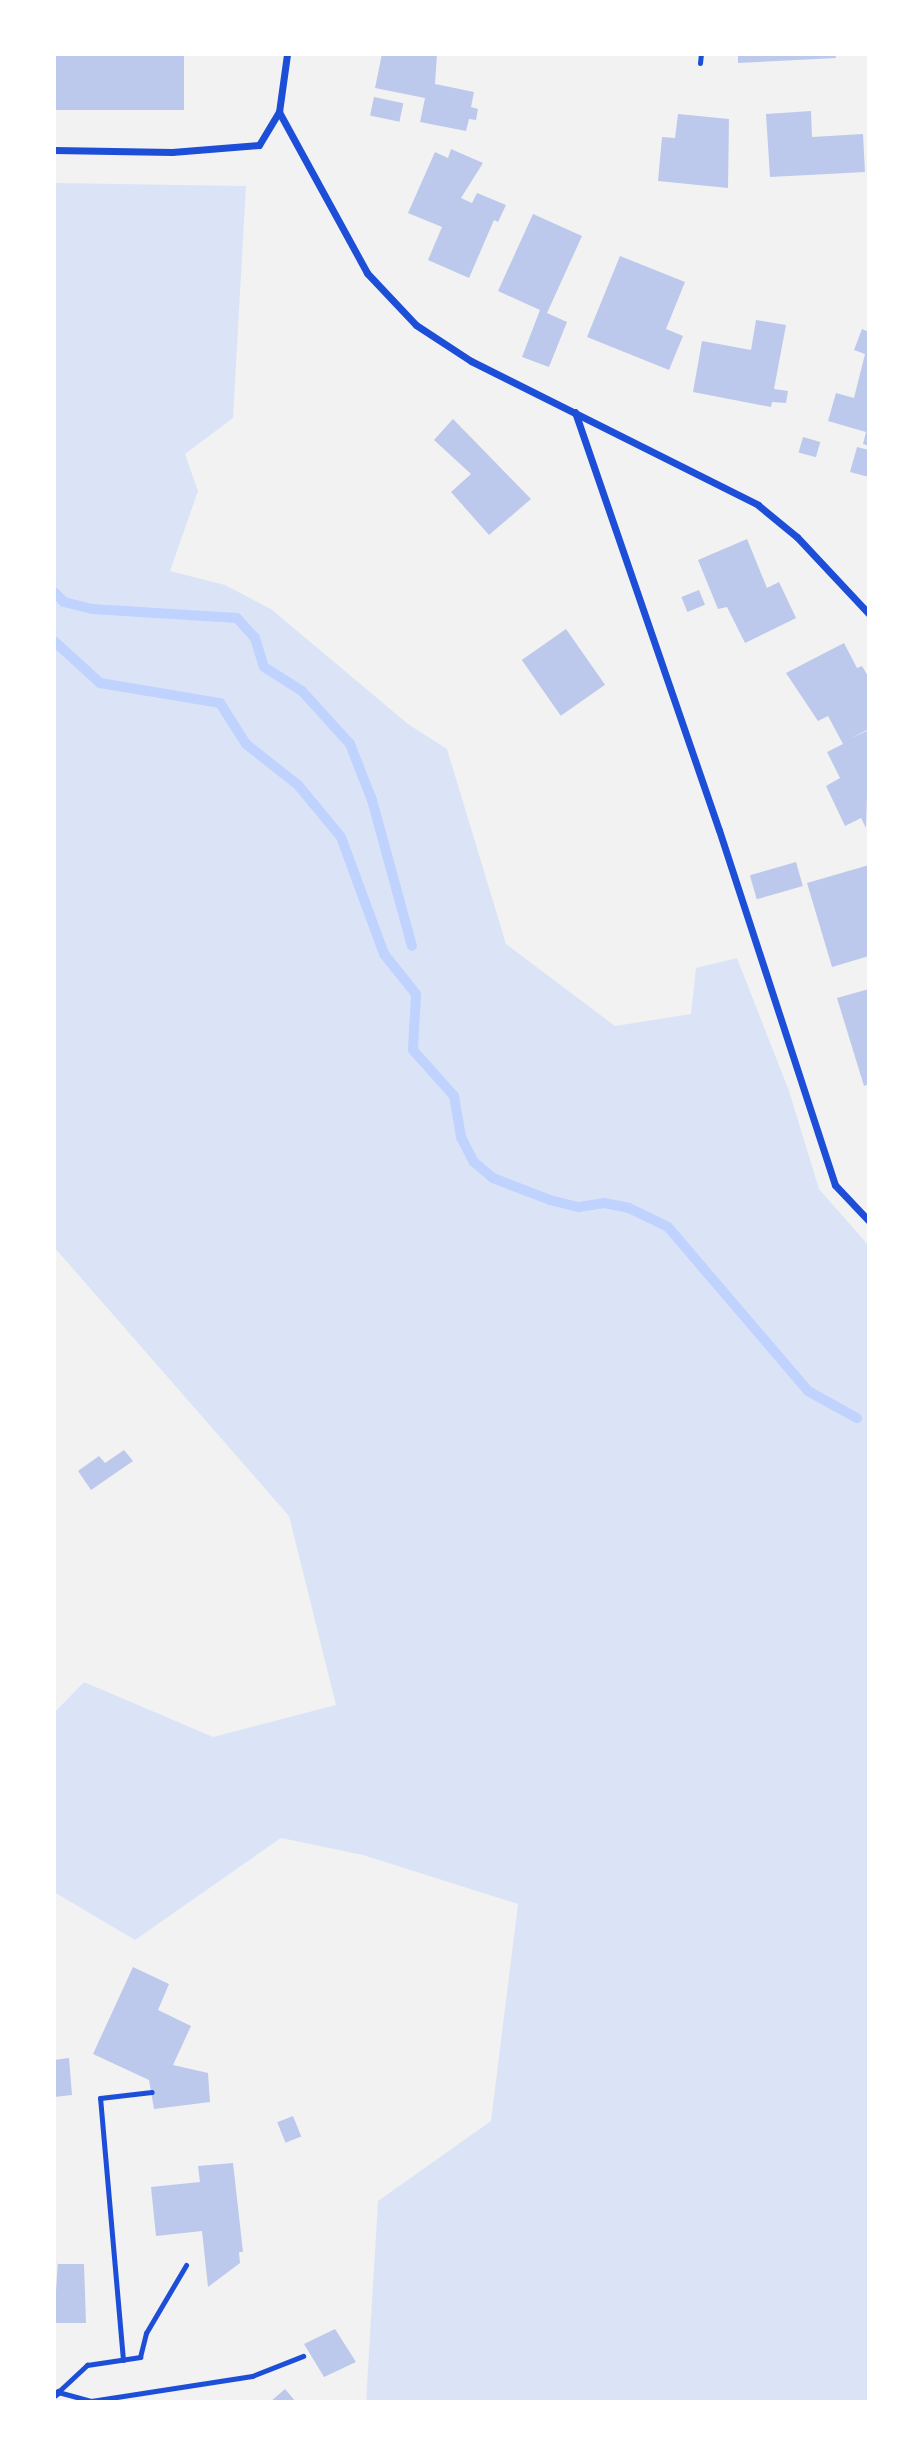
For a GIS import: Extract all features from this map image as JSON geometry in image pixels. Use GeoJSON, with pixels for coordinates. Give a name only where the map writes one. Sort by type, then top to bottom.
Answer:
{"type":"FeatureCollection","features":[{"type":"Feature","properties":{"kind":"street"},"geometry":{"type":"LineString","coordinates":[[54,149],[244,150],[259,145],[279,112],[288,54]]}},
{"type":"Feature","properties":{"kind":"street"},"geometry":{"type":"LineString","coordinates":[[279,112],[344,235],[390,300],[462,356],[758,505],[797,537],[869,614]]}},
{"type":"Feature","properties":{"kind":"street"},"geometry":{"type":"LineString","coordinates":[[575,412],[719,830],[835,1185],[869,1221]]}},
{"type":"Feature","properties":{"kind":"lane"},"geometry":{"type":"LineString","coordinates":[[700,63],[701,54]]}},
{"type":"Feature","properties":{"kind":"lane"},"geometry":{"type":"LineString","coordinates":[[123,2360],[100,2098],[152,2092]]}},
{"type":"Feature","properties":{"kind":"lane"},"geometry":{"type":"LineString","coordinates":[[56,2393],[87,2365],[140,2357],[146,2333],[186,2265]]}},
{"type":"Feature","properties":{"kind":"lane"},"geometry":{"type":"LineString","coordinates":[[56,2393],[91,2401],[252,2376],[303,2356]]}},
{"type":"Feature","properties":{"kind":"shaded area"},"geometry":{"type":"Polygon","coordinates":[[[54,183],[246,186],[233,418],[185,454],[198,491],[170,571],[225,585],[271,609],[408,724],[447,749],[506,944],[615,1026],[691,1014],[696,968],[737,958],[789,1091],[819,1189],[869,1246],[869,2402],[366,2402],[378,2201],[491,2121],[518,1904],[363,1855],[281,1838],[135,1940],[54,1892],[54,1713],[84,1682],[213,1737],[336,1705],[289,1516],[54,1247],[54,183]]]}},
{"type":"Feature","properties":{"kind":"building"},"geometry":{"type":"Polygon","coordinates":[[[54,54],[184,54],[184,110],[54,110],[54,54]]]}},
{"type":"Feature","properties":{"kind":"building"},"geometry":{"type":"Polygon","coordinates":[[[382,54],[437,54],[435,84],[474,92],[471,107],[478,109],[476,120],[469,119],[466,131],[420,122],[425,98],[375,88],[382,54]]]}},
{"type":"Feature","properties":{"kind":"building"},"geometry":{"type":"Polygon","coordinates":[[[738,54],[835,54],[836,58],[738,63],[738,54]]]}},
{"type":"Feature","properties":{"kind":"building"},"geometry":{"type":"Polygon","coordinates":[[[374,97],[403,103],[399,122],[370,116],[374,97]]]}},
{"type":"Feature","properties":{"kind":"building"},"geometry":{"type":"Polygon","coordinates":[[[811,111],[812,137],[863,134],[865,172],[770,177],[766,114],[811,111]]]}},
{"type":"Feature","properties":{"kind":"building"},"geometry":{"type":"Polygon","coordinates":[[[678,114],[729,119],[728,188],[658,181],[662,137],[675,138],[678,114]]]}},
{"type":"Feature","properties":{"kind":"building"},"geometry":{"type":"Polygon","coordinates":[[[451,149],[483,163],[461,198],[472,203],[477,193],[506,205],[498,222],[494,220],[469,278],[428,260],[442,227],[408,213],[435,152],[448,158],[451,149]]]}},
{"type":"Feature","properties":{"kind":"building"},"geometry":{"type":"Polygon","coordinates":[[[533,214],[582,236],[547,313],[567,322],[549,367],[522,357],[540,310],[498,291],[533,214]]]}},
{"type":"Feature","properties":{"kind":"building"},"geometry":{"type":"Polygon","coordinates":[[[620,256],[685,282],[666,329],[683,336],[669,370],[587,337],[620,256]]]}},
{"type":"Feature","properties":{"kind":"building"},"geometry":{"type":"Polygon","coordinates":[[[756,320],[786,325],[774,389],[788,391],[786,403],[772,402],[771,407],[693,392],[702,341],[751,350],[756,320]]]}},
{"type":"Feature","properties":{"kind":"building"},"geometry":{"type":"Polygon","coordinates":[[[862,329],[869,332],[869,446],[863,444],[866,432],[828,421],[836,393],[854,398],[865,354],[854,350],[862,329]]]}},
{"type":"Feature","properties":{"kind":"building"},"geometry":{"type":"Polygon","coordinates":[[[453,419],[531,499],[489,535],[451,492],[471,474],[434,440],[453,419]]]}},
{"type":"Feature","properties":{"kind":"building"},"geometry":{"type":"Polygon","coordinates":[[[803,437],[820,442],[816,457],[799,452],[803,437]]]}},
{"type":"Feature","properties":{"kind":"building"},"geometry":{"type":"Polygon","coordinates":[[[857,447],[869,450],[869,477],[850,472],[857,447]]]}},
{"type":"Feature","properties":{"kind":"building"},"geometry":{"type":"Polygon","coordinates":[[[747,539],[767,588],[779,582],[796,618],[745,643],[727,607],[718,609],[698,560],[747,539]]]}},
{"type":"Feature","properties":{"kind":"building"},"geometry":{"type":"Polygon","coordinates":[[[699,590],[705,605],[687,612],[681,597],[699,590]]]}},
{"type":"Feature","properties":{"kind":"building"},"geometry":{"type":"Polygon","coordinates":[[[566,629],[605,685],[561,716],[522,660],[566,629]]]}},
{"type":"Feature","properties":{"kind":"building"},"geometry":{"type":"Polygon","coordinates":[[[844,643],[857,668],[862,666],[869,678],[869,729],[849,739],[869,730],[866,828],[861,818],[845,826],[826,786],[840,778],[827,752],[843,744],[828,716],[818,721],[786,673],[844,643]]]}},
{"type":"Feature","properties":{"kind":"building"},"geometry":{"type":"Polygon","coordinates":[[[796,862],[803,886],[757,899],[750,875],[796,862]]]}},
{"type":"Feature","properties":{"kind":"building"},"geometry":{"type":"Polygon","coordinates":[[[869,865],[869,956],[832,967],[807,883],[869,865]]]}},
{"type":"Feature","properties":{"kind":"building"},"geometry":{"type":"Polygon","coordinates":[[[869,989],[869,1084],[864,1086],[837,998],[869,989]]]}},
{"type":"Feature","properties":{"kind":"building"},"geometry":{"type":"Polygon","coordinates":[[[124,1450],[133,1461],[91,1490],[78,1471],[99,1456],[105,1463],[124,1450]]]}},
{"type":"Feature","properties":{"kind":"building"},"geometry":{"type":"Polygon","coordinates":[[[133,1967],[169,1984],[158,2010],[191,2026],[173,2065],[208,2073],[210,2102],[154,2109],[149,2080],[93,2054],[133,1967]]]}},
{"type":"Feature","properties":{"kind":"building"},"geometry":{"type":"Polygon","coordinates":[[[69,2058],[72,2095],[54,2097],[54,2060],[69,2058]]]}},
{"type":"Feature","properties":{"kind":"building"},"geometry":{"type":"Polygon","coordinates":[[[293,2116],[301,2136],[285,2143],[277,2122],[293,2116]]]}},
{"type":"Feature","properties":{"kind":"building"},"geometry":{"type":"Polygon","coordinates":[[[233,2163],[243,2252],[239,2252],[240,2263],[208,2287],[202,2231],[156,2236],[151,2187],[200,2182],[198,2166],[233,2163]]]}},
{"type":"Feature","properties":{"kind":"building"},"geometry":{"type":"Polygon","coordinates":[[[58,2259],[58,2264],[84,2264],[86,2323],[54,2323],[58,2259]]]}},
{"type":"Feature","properties":{"kind":"building"},"geometry":{"type":"Polygon","coordinates":[[[335,2329],[356,2362],[324,2377],[304,2344],[335,2329]]]}},
{"type":"Feature","properties":{"kind":"building"},"geometry":{"type":"Polygon","coordinates":[[[285,2389],[296,2402],[270,2402],[285,2389]]]}},
{"type":"Feature","properties":{"kind":"waterway"},"geometry":{"type":"LineString","coordinates":[[54,592],[64,602],[92,609],[237,618],[255,638],[264,667],[302,691],[350,744],[372,800],[412,946]]}},
{"type":"Feature","properties":{"kind":"waterway"},"geometry":{"type":"LineString","coordinates":[[54,641],[100,683],[220,703],[246,744],[298,785],[341,837],[384,954],[416,994],[413,1050],[454,1096],[461,1137],[474,1162],[493,1178],[550,1200],[579,1207],[604,1203],[629,1208],[668,1227],[808,1391],[857,1418]]}}]}
